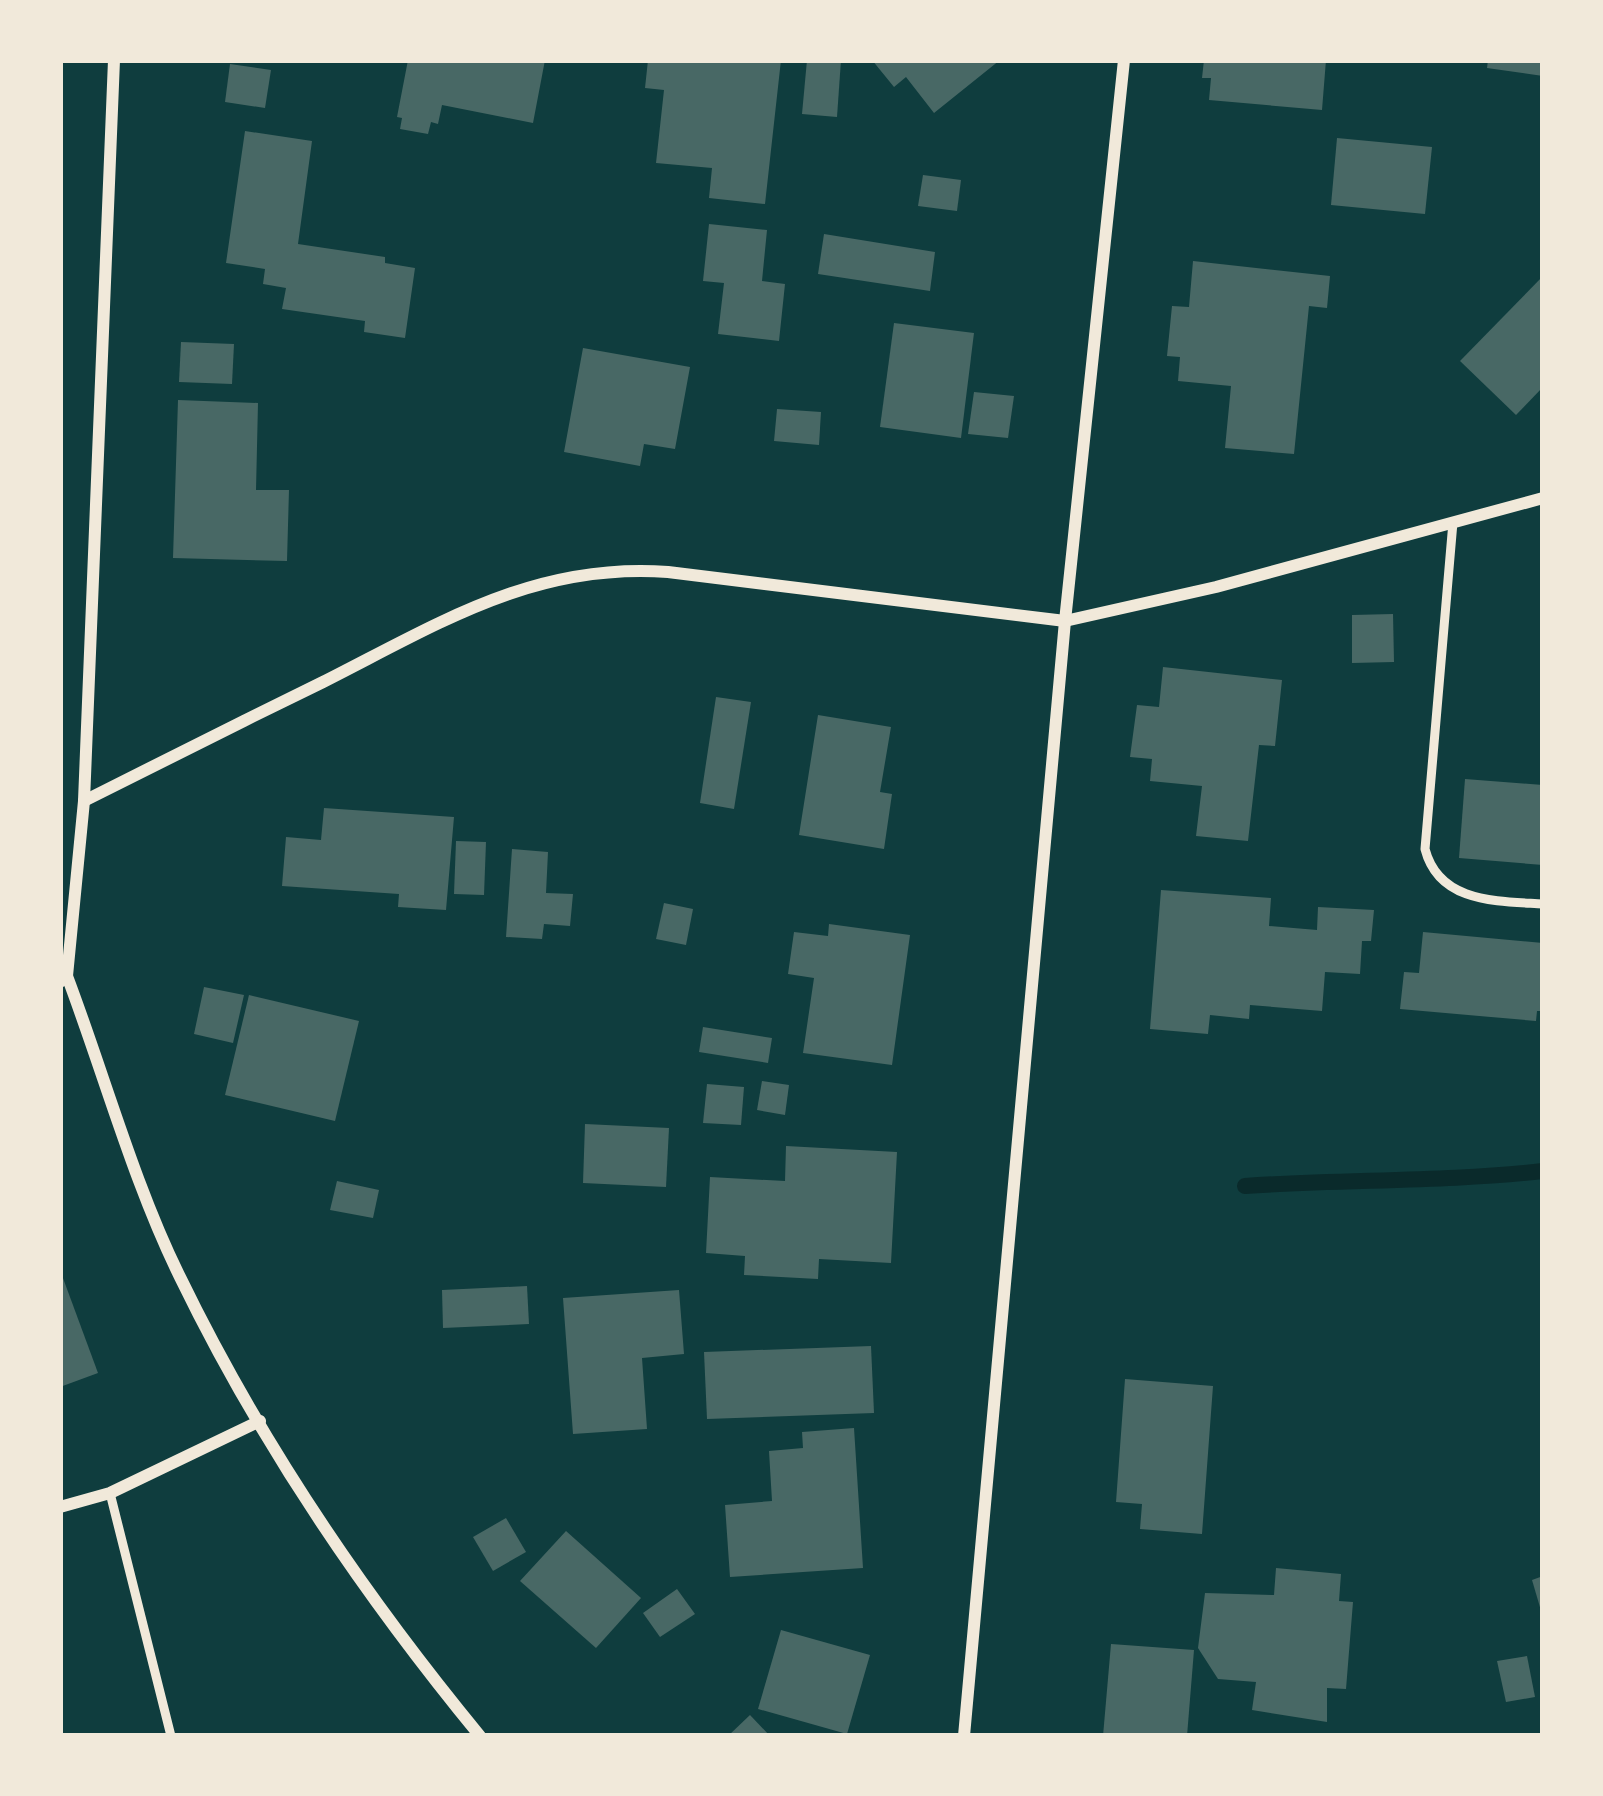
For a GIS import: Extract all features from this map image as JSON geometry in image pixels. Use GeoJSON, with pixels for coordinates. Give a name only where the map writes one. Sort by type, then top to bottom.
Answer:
{"type":"FeatureCollection","features":[{"type":"Feature","properties":{"kind":"street"},"geometry":{"type":"LineString","coordinates":[[114,60],[84,801],[64,979],[178,1275],[296,1486],[391,1627],[481,1736]]}},
{"type":"Feature","properties":{"kind":"street"},"geometry":{"type":"LineString","coordinates":[[964,1736],[1065,621],[1124,60]]}},
{"type":"Feature","properties":{"kind":"street"},"geometry":{"type":"LineString","coordinates":[[84,801],[506,593],[610,568],[1065,621],[1216,587],[1543,498]]}},
{"type":"Feature","properties":{"kind":"street"},"geometry":{"type":"LineString","coordinates":[[60,1507],[110,1493],[260,1421]]}},
{"type":"Feature","properties":{"kind":"lane"},"geometry":{"type":"LineString","coordinates":[[1453,522],[1425,849],[1440,880],[1461,892],[1486,901],[1543,904]]}},
{"type":"Feature","properties":{"kind":"lane"},"geometry":{"type":"LineString","coordinates":[[110,1493],[171,1736]]}},
{"type":"Feature","properties":{"kind":"building"},"geometry":{"type":"Polygon","coordinates":[[[408,60],[545,60],[533,123],[442,105],[438,124],[431,122],[428,134],[400,129],[402,118],[397,117],[408,60]]]}},
{"type":"Feature","properties":{"kind":"building"},"geometry":{"type":"Polygon","coordinates":[[[648,60],[781,60],[765,204],[709,198],[712,168],[656,163],[664,90],[645,88],[648,60]]]}},
{"type":"Feature","properties":{"kind":"building"},"geometry":{"type":"Polygon","coordinates":[[[807,60],[841,60],[837,117],[802,114],[807,60]]]}},
{"type":"Feature","properties":{"kind":"building"},"geometry":{"type":"Polygon","coordinates":[[[872,60],[1000,60],[934,113],[906,77],[894,87],[872,60]]]}},
{"type":"Feature","properties":{"kind":"building"},"geometry":{"type":"Polygon","coordinates":[[[1204,60],[1326,60],[1322,110],[1209,100],[1211,78],[1202,78],[1204,60]]]}},
{"type":"Feature","properties":{"kind":"building"},"geometry":{"type":"Polygon","coordinates":[[[1488,60],[1543,60],[1543,76],[1487,68],[1488,60]]]}},
{"type":"Feature","properties":{"kind":"building"},"geometry":{"type":"Polygon","coordinates":[[[230,64],[271,70],[265,108],[225,102],[230,64]]]}},
{"type":"Feature","properties":{"kind":"building"},"geometry":{"type":"Polygon","coordinates":[[[245,131],[312,141],[298,244],[385,257],[385,263],[415,268],[405,338],[364,332],[365,321],[282,309],[286,288],[263,284],[265,269],[226,263],[245,131]]]}},
{"type":"Feature","properties":{"kind":"building"},"geometry":{"type":"Polygon","coordinates":[[[1337,138],[1432,147],[1425,214],[1331,205],[1337,138]]]}},
{"type":"Feature","properties":{"kind":"building"},"geometry":{"type":"Polygon","coordinates":[[[923,175],[961,180],[957,211],[918,206],[923,175]]]}},
{"type":"Feature","properties":{"kind":"building"},"geometry":{"type":"Polygon","coordinates":[[[709,224],[767,230],[762,281],[785,284],[779,341],[718,334],[724,283],[703,281],[709,224]]]}},
{"type":"Feature","properties":{"kind":"building"},"geometry":{"type":"Polygon","coordinates":[[[824,234],[935,252],[930,291],[818,274],[824,234]]]}},
{"type":"Feature","properties":{"kind":"building"},"geometry":{"type":"Polygon","coordinates":[[[1193,261],[1330,276],[1327,308],[1309,306],[1294,454],[1225,448],[1231,386],[1178,381],[1180,357],[1167,356],[1172,306],[1189,307],[1193,261]]]}},
{"type":"Feature","properties":{"kind":"building"},"geometry":{"type":"Polygon","coordinates":[[[1543,276],[1543,387],[1516,415],[1460,361],[1543,276]]]}},
{"type":"Feature","properties":{"kind":"building"},"geometry":{"type":"Polygon","coordinates":[[[894,323],[974,333],[961,438],[880,427],[894,323]]]}},
{"type":"Feature","properties":{"kind":"building"},"geometry":{"type":"Polygon","coordinates":[[[181,342],[234,344],[232,384],[179,382],[181,342]]]}},
{"type":"Feature","properties":{"kind":"building"},"geometry":{"type":"Polygon","coordinates":[[[583,348],[690,367],[675,449],[644,444],[640,466],[564,452],[583,348]]]}},
{"type":"Feature","properties":{"kind":"building"},"geometry":{"type":"Polygon","coordinates":[[[974,392],[1014,396],[1008,438],[968,434],[974,392]]]}},
{"type":"Feature","properties":{"kind":"building"},"geometry":{"type":"Polygon","coordinates":[[[178,400],[258,403],[256,490],[289,490],[287,561],[173,558],[178,400]]]}},
{"type":"Feature","properties":{"kind":"building"},"geometry":{"type":"Polygon","coordinates":[[[777,409],[821,412],[819,445],[774,441],[777,409]]]}},
{"type":"Feature","properties":{"kind":"building"},"geometry":{"type":"Polygon","coordinates":[[[1393,614],[1394,662],[1352,663],[1352,615],[1393,614]]]}},
{"type":"Feature","properties":{"kind":"building"},"geometry":{"type":"Polygon","coordinates":[[[1163,667],[1282,680],[1275,746],[1259,745],[1248,841],[1196,836],[1202,786],[1150,781],[1152,759],[1130,757],[1137,705],[1159,707],[1163,667]]]}},
{"type":"Feature","properties":{"kind":"building"},"geometry":{"type":"Polygon","coordinates":[[[716,697],[751,702],[734,809],[700,803],[716,697]]]}},
{"type":"Feature","properties":{"kind":"building"},"geometry":{"type":"Polygon","coordinates":[[[818,715],[891,727],[880,792],[892,794],[884,849],[799,835],[818,715]]]}},
{"type":"Feature","properties":{"kind":"building"},"geometry":{"type":"Polygon","coordinates":[[[1465,779],[1543,785],[1543,865],[1459,858],[1465,779]]]}},
{"type":"Feature","properties":{"kind":"building"},"geometry":{"type":"Polygon","coordinates":[[[324,808],[454,817],[446,910],[398,907],[399,894],[282,886],[286,837],[321,840],[324,808]]]}},
{"type":"Feature","properties":{"kind":"building"},"geometry":{"type":"Polygon","coordinates":[[[456,841],[486,842],[484,895],[454,894],[456,841]]]}},
{"type":"Feature","properties":{"kind":"building"},"geometry":{"type":"Polygon","coordinates":[[[512,849],[548,852],[546,893],[573,894],[570,926],[544,924],[542,939],[506,937],[512,849]]]}},
{"type":"Feature","properties":{"kind":"building"},"geometry":{"type":"Polygon","coordinates":[[[1161,890],[1271,898],[1269,926],[1317,930],[1318,907],[1374,910],[1371,941],[1362,941],[1360,974],[1325,972],[1322,1011],[1250,1005],[1249,1019],[1210,1015],[1208,1034],[1150,1029],[1161,890]]]}},
{"type":"Feature","properties":{"kind":"building"},"geometry":{"type":"Polygon","coordinates":[[[664,903],[693,909],[686,945],[656,939],[664,903]]]}},
{"type":"Feature","properties":{"kind":"building"},"geometry":{"type":"Polygon","coordinates":[[[829,924],[910,935],[892,1065],[803,1053],[814,978],[788,974],[794,932],[828,936],[829,924]]]}},
{"type":"Feature","properties":{"kind":"building"},"geometry":{"type":"Polygon","coordinates":[[[1423,932],[1543,943],[1543,1011],[1537,1011],[1536,1021],[1400,1009],[1404,972],[1419,973],[1423,932]]]}},
{"type":"Feature","properties":{"kind":"building"},"geometry":{"type":"Polygon","coordinates":[[[204,987],[244,995],[233,1043],[194,1034],[204,987]]]}},
{"type":"Feature","properties":{"kind":"building"},"geometry":{"type":"Polygon","coordinates":[[[249,995],[359,1021],[335,1121],[225,1095],[249,995]]]}},
{"type":"Feature","properties":{"kind":"building"},"geometry":{"type":"Polygon","coordinates":[[[703,1027],[772,1038],[768,1063],[699,1052],[703,1027]]]}},
{"type":"Feature","properties":{"kind":"building"},"geometry":{"type":"Polygon","coordinates":[[[762,1081],[789,1085],[785,1115],[757,1110],[762,1081]]]}},
{"type":"Feature","properties":{"kind":"building"},"geometry":{"type":"Polygon","coordinates":[[[707,1084],[744,1087],[741,1125],[703,1123],[707,1084]]]}},
{"type":"Feature","properties":{"kind":"building"},"geometry":{"type":"Polygon","coordinates":[[[585,1124],[669,1128],[666,1187],[583,1183],[585,1124]]]}},
{"type":"Feature","properties":{"kind":"building"},"geometry":{"type":"Polygon","coordinates":[[[786,1146],[897,1152],[891,1263],[819,1259],[818,1279],[744,1275],[745,1256],[706,1253],[710,1177],[785,1181],[786,1146]]]}},
{"type":"Feature","properties":{"kind":"building"},"geometry":{"type":"Polygon","coordinates":[[[337,1181],[379,1190],[373,1218],[330,1210],[337,1181]]]}},
{"type":"Feature","properties":{"kind":"building"},"geometry":{"type":"Polygon","coordinates":[[[60,1270],[98,1373],[60,1387],[60,1270]]]}},
{"type":"Feature","properties":{"kind":"building"},"geometry":{"type":"Polygon","coordinates":[[[527,1286],[529,1324],[443,1328],[442,1290],[527,1286]]]}},
{"type":"Feature","properties":{"kind":"building"},"geometry":{"type":"Polygon","coordinates":[[[679,1290],[684,1354],[642,1358],[647,1429],[573,1434],[563,1298],[679,1290]]]}},
{"type":"Feature","properties":{"kind":"building"},"geometry":{"type":"Polygon","coordinates":[[[871,1346],[874,1413],[707,1419],[704,1352],[871,1346]]]}},
{"type":"Feature","properties":{"kind":"building"},"geometry":{"type":"Polygon","coordinates":[[[1125,1379],[1213,1386],[1202,1534],[1140,1529],[1142,1504],[1116,1502],[1125,1379]]]}},
{"type":"Feature","properties":{"kind":"building"},"geometry":{"type":"Polygon","coordinates":[[[854,1428],[863,1568],[730,1577],[725,1505],[772,1501],[769,1451],[803,1448],[802,1432],[854,1428]]]}},
{"type":"Feature","properties":{"kind":"building"},"geometry":{"type":"Polygon","coordinates":[[[506,1518],[526,1552],[493,1571],[473,1537],[506,1518]]]}},
{"type":"Feature","properties":{"kind":"building"},"geometry":{"type":"Polygon","coordinates":[[[566,1531],[641,1598],[596,1648],[520,1581],[566,1531]]]}},
{"type":"Feature","properties":{"kind":"building"},"geometry":{"type":"Polygon","coordinates":[[[1276,1568],[1341,1574],[1339,1601],[1353,1602],[1346,1689],[1327,1688],[1327,1722],[1252,1710],[1256,1682],[1218,1679],[1198,1648],[1205,1593],[1274,1595],[1276,1568]]]}},
{"type":"Feature","properties":{"kind":"building"},"geometry":{"type":"Polygon","coordinates":[[[1543,1576],[1543,1614],[1542,1614],[1532,1580],[1543,1576]]]}},
{"type":"Feature","properties":{"kind":"building"},"geometry":{"type":"Polygon","coordinates":[[[677,1589],[695,1614],[660,1637],[643,1613],[677,1589]]]}},
{"type":"Feature","properties":{"kind":"building"},"geometry":{"type":"Polygon","coordinates":[[[781,1630],[870,1655],[847,1734],[758,1709],[781,1630]]]}},
{"type":"Feature","properties":{"kind":"building"},"geometry":{"type":"Polygon","coordinates":[[[1111,1644],[1194,1650],[1187,1736],[1103,1736],[1111,1644]]]}},
{"type":"Feature","properties":{"kind":"building"},"geometry":{"type":"Polygon","coordinates":[[[1527,1656],[1535,1697],[1506,1702],[1497,1661],[1527,1656]]]}},
{"type":"Feature","properties":{"kind":"building"},"geometry":{"type":"Polygon","coordinates":[[[750,1715],[770,1736],[728,1736],[750,1715]]]}},
{"type":"Feature","properties":{"kind":"waterway"},"geometry":{"type":"LineString","coordinates":[[1245,1186],[1543,1171]]}}]}
